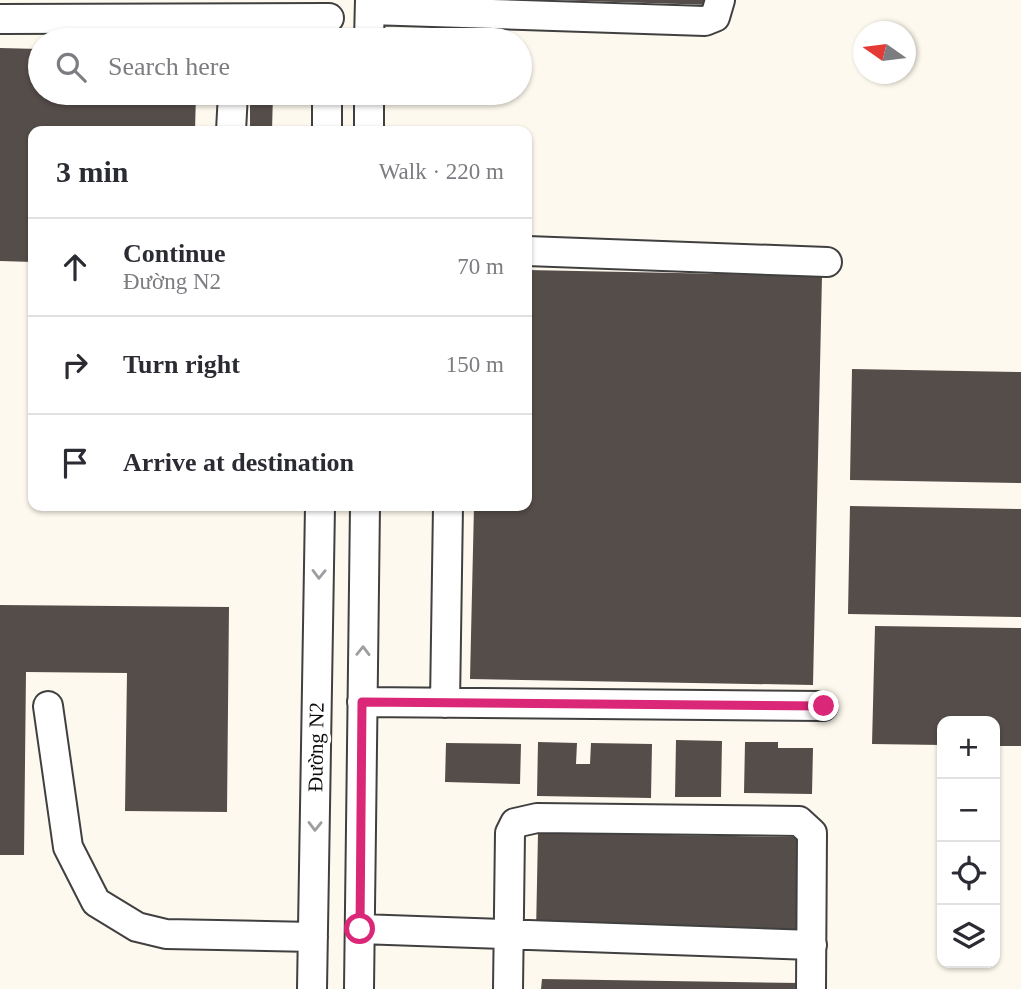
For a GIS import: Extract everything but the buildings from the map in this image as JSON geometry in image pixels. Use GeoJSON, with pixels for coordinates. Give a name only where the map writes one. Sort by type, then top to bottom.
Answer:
{"type":"FeatureCollection","features":[{"type":"Feature","properties":{"kind":"street"},"geometry":{"type":"LineString","coordinates":[[369,28],[370,5],[452,6],[705,21],[715,17],[720,8],[720,0]]}},
{"type":"Feature","properties":{"kind":"street"},"geometry":{"type":"LineString","coordinates":[[0,19],[328,20]]}},
{"type":"Feature","properties":{"kind":"street"},"geometry":{"type":"LineString","coordinates":[[231,126],[232,105]]}},
{"type":"Feature","properties":{"kind":"street"},"geometry":{"type":"LineString","coordinates":[[327,105],[327,126]]}},
{"type":"Feature","properties":{"kind":"street"},"geometry":{"type":"LineString","coordinates":[[369,105],[369,126]]}},
{"type":"Feature","properties":{"kind":"street"},"geometry":{"type":"LineString","coordinates":[[532,251],[827,262]]}},
{"type":"Feature","properties":{"kind":"street","name":"Đường N2"},"geometry":{"type":"LineString","coordinates":[[312,989],[320,511]]}},
{"type":"Feature","properties":{"kind":"street"},"geometry":{"type":"LineString","coordinates":[[359,989],[365,511]]}},
{"type":"Feature","properties":{"kind":"street"},"geometry":{"type":"LineString","coordinates":[[445,703],[448,511]]}},
{"type":"Feature","properties":{"kind":"street"},"geometry":{"type":"LineString","coordinates":[[362,702],[824,706]]}},
{"type":"Feature","properties":{"kind":"street"},"geometry":{"type":"LineString","coordinates":[[48,706],[68,847],[96,902],[137,927],[166,934],[313,937]]}},
{"type":"Feature","properties":{"kind":"street"},"geometry":{"type":"LineString","coordinates":[[508,989],[510,833],[514,823],[526,819],[799,821],[812,833],[811,989]]}},
{"type":"Feature","properties":{"kind":"street"},"geometry":{"type":"LineString","coordinates":[[360,929],[812,944]]}},
{"type":"Feature","properties":{"kind":"route"},"geometry":{"type":"LineString","coordinates":[[360,929],[362,702],[824,706]]}}]}
